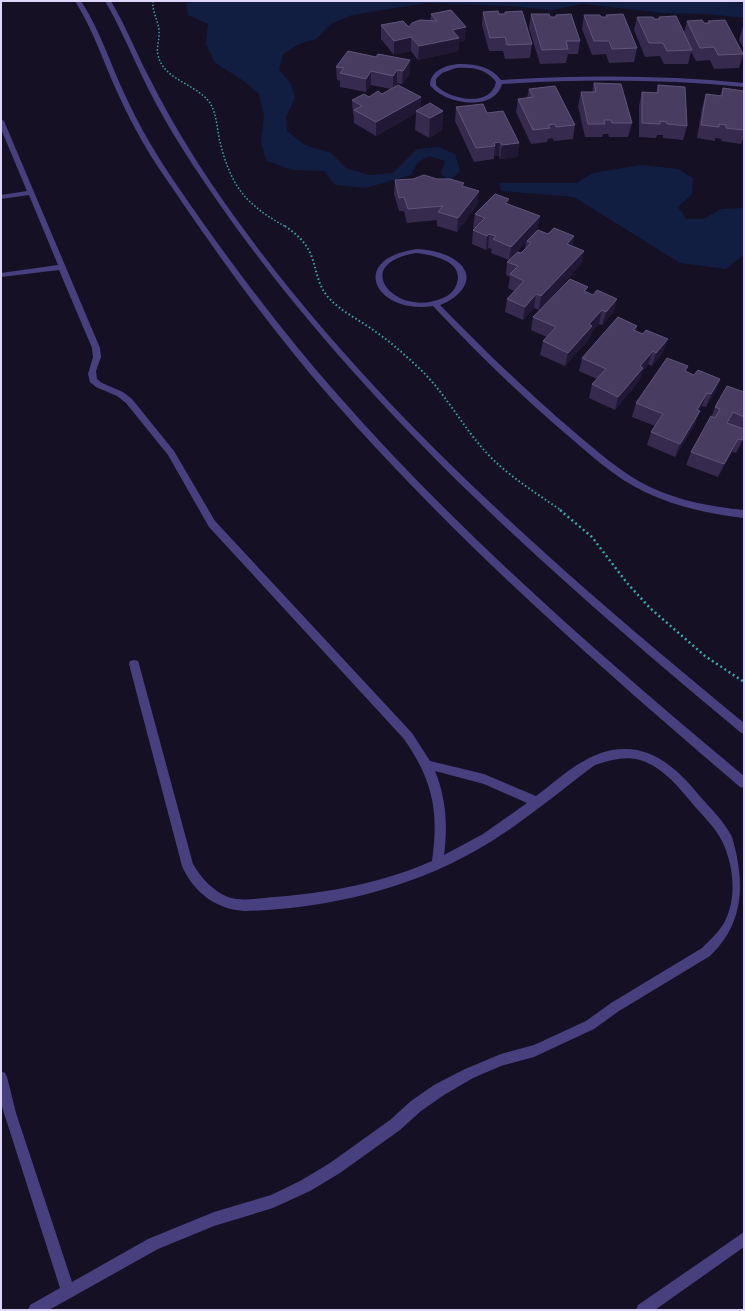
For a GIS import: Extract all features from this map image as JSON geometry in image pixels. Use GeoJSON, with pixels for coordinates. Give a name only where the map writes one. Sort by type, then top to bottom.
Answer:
{"type":"FeatureCollection","features":[{"type":"Feature","properties":{"kind":"street"},"geometry":{"type":"LineString","coordinates":[[78,1],[87,16],[123,100],[180,196],[252,295],[335,397],[443,512],[508,576],[664,717],[744,783]]}},
{"type":"Feature","properties":{"kind":"street"},"geometry":{"type":"LineString","coordinates":[[108,1],[125,30],[145,75],[163,109],[209,185],[274,272],[345,357],[433,451],[495,512],[626,630],[744,729]]}},
{"type":"Feature","properties":{"kind":"street"},"geometry":{"type":"LineString","coordinates":[[454,66],[474,66],[490,72],[499,82],[495,92],[490,96],[472,101],[452,99],[444,96],[434,87],[432,81],[434,76],[439,72],[454,66]]}},
{"type":"Feature","properties":{"kind":"street"},"geometry":{"type":"LineString","coordinates":[[499,82],[581,77],[623,77],[694,80],[744,85]]}},
{"type":"Feature","properties":{"kind":"street"},"geometry":{"type":"LineString","coordinates":[[1,121],[3,131],[31,193],[96,348],[97,356],[92,372],[92,378],[96,384],[118,392],[128,399],[166,445],[182,471],[196,500],[212,524],[408,736],[419,750],[427,765],[438,794],[441,817],[441,840],[438,863]]}},
{"type":"Feature","properties":{"kind":"street"},"geometry":{"type":"LineString","coordinates":[[1,197],[31,193]]}},
{"type":"Feature","properties":{"kind":"street"},"geometry":{"type":"LineString","coordinates":[[435,304],[454,295],[460,288],[462,280],[461,273],[449,259],[440,255],[417,251],[395,256],[386,261],[378,275],[378,283],[383,290],[390,296],[411,304],[435,304],[503,373],[599,458],[646,489],[670,499],[721,512],[744,514]]}},
{"type":"Feature","properties":{"kind":"street"},"geometry":{"type":"LineString","coordinates":[[1,275],[62,268]]}},
{"type":"Feature","properties":{"kind":"street"},"geometry":{"type":"LineString","coordinates":[[35,1310],[165,1239],[214,1218],[273,1201],[305,1186],[335,1168],[389,1129],[416,1106],[439,1090],[469,1073],[501,1060],[541,1048],[590,1025],[615,1007],[706,952],[718,942],[728,930],[735,917],[739,902],[739,871],[735,856],[719,827],[679,779],[659,764],[632,754],[604,756],[592,761],[499,829],[470,847],[438,863],[405,876],[370,887],[335,895],[291,902],[246,905],[231,903],[217,898],[205,890],[195,879],[188,866],[134,664]]}},
{"type":"Feature","properties":{"kind":"street"},"geometry":{"type":"LineString","coordinates":[[427,765],[483,777],[510,788],[537,802]]}},
{"type":"Feature","properties":{"kind":"street"},"geometry":{"type":"LineString","coordinates":[[1,1077],[10,1113],[68,1292]]}},
{"type":"Feature","properties":{"kind":"street"},"geometry":{"type":"LineString","coordinates":[[643,1310],[744,1239]]}},
{"type":"Feature","properties":{"kind":"path"},"geometry":{"type":"LineString","coordinates":[[153,1],[152,8],[160,34],[158,56],[162,63],[175,77],[195,88],[209,101],[213,109],[218,136],[234,183],[252,205],[290,229],[305,244],[314,261],[317,279],[322,290],[340,308],[377,333],[423,372],[444,395],[478,445],[494,461],[531,491],[573,520],[592,537],[608,556],[630,588],[645,604],[706,658],[744,682]]}},
{"type":"Feature","properties":{"kind":"water"},"geometry":{"type":"Polygon","coordinates":[[[198,1],[714,1],[744,3],[744,18],[707,14],[664,13],[582,4],[552,10],[508,6],[426,3],[352,15],[331,24],[316,39],[299,44],[283,54],[279,70],[290,82],[295,98],[286,117],[287,131],[305,145],[331,153],[346,168],[369,175],[393,173],[417,149],[439,147],[455,154],[460,171],[449,181],[441,174],[445,161],[429,156],[418,162],[411,175],[366,188],[335,185],[324,171],[292,170],[267,161],[261,143],[264,116],[259,94],[241,79],[215,63],[206,44],[208,24],[188,15],[186,3],[198,1]]]}},
{"type":"Feature","properties":{"kind":"water"},"geometry":{"type":"Polygon","coordinates":[[[641,165],[678,169],[693,178],[692,194],[678,207],[686,219],[703,219],[722,209],[744,208],[744,255],[726,269],[680,263],[574,197],[501,191],[499,183],[576,183],[593,173],[641,165]]]}},
{"type":"Feature","properties":{"kind":"building"},"geometry":{"type":"Polygon","coordinates":[[[451,10],[466,27],[452,30],[459,38],[419,46],[411,37],[394,41],[381,25],[403,21],[409,27],[412,23],[420,20],[437,21],[431,14],[451,10]]]}},
{"type":"Feature","properties":{"kind":"building"},"geometry":{"type":"Polygon","coordinates":[[[498,11],[499,14],[505,14],[505,12],[522,11],[532,44],[507,45],[505,37],[490,38],[483,12],[498,11]]]}},
{"type":"Feature","properties":{"kind":"building"},"geometry":{"type":"Polygon","coordinates":[[[531,14],[549,14],[550,17],[556,17],[556,15],[571,14],[580,41],[566,41],[568,49],[542,50],[531,14]]]}},
{"type":"Feature","properties":{"kind":"building"},"geometry":{"type":"Polygon","coordinates":[[[623,14],[637,48],[612,49],[609,41],[594,41],[584,15],[600,15],[601,17],[607,17],[606,15],[623,14]]]}},
{"type":"Feature","properties":{"kind":"building"},"geometry":{"type":"Polygon","coordinates":[[[676,16],[692,50],[667,51],[663,43],[649,43],[637,17],[653,17],[654,19],[660,19],[659,17],[676,16]]]}},
{"type":"Feature","properties":{"kind":"building"},"geometry":{"type":"Polygon","coordinates":[[[702,20],[704,23],[710,23],[708,21],[725,20],[743,54],[718,55],[714,47],[700,48],[687,21],[702,20]]]}},
{"type":"Feature","properties":{"kind":"building"},"geometry":{"type":"Polygon","coordinates":[[[348,51],[376,57],[378,54],[410,60],[403,71],[397,70],[393,76],[371,71],[366,79],[340,73],[344,68],[336,67],[348,51]]]}},
{"type":"Feature","properties":{"kind":"building"},"geometry":{"type":"Polygon","coordinates":[[[594,83],[621,84],[632,123],[612,123],[611,120],[604,120],[605,124],[588,124],[581,92],[596,92],[594,83]]]}},
{"type":"Feature","properties":{"kind":"building"},"geometry":{"type":"Polygon","coordinates":[[[398,85],[421,97],[376,122],[354,110],[362,106],[352,100],[364,94],[369,97],[378,91],[382,94],[398,85]]]}},
{"type":"Feature","properties":{"kind":"building"},"geometry":{"type":"Polygon","coordinates":[[[658,85],[685,87],[687,126],[667,124],[667,122],[660,121],[660,124],[642,123],[642,92],[658,93],[658,85]]]}},
{"type":"Feature","properties":{"kind":"building"},"geometry":{"type":"Polygon","coordinates":[[[555,86],[575,125],[556,127],[555,124],[548,125],[550,128],[533,130],[518,99],[533,97],[529,89],[555,86]]]}},
{"type":"Feature","properties":{"kind":"building"},"geometry":{"type":"Polygon","coordinates":[[[723,88],[744,91],[744,130],[726,128],[726,125],[719,124],[719,127],[701,125],[706,94],[722,96],[723,88]]]}},
{"type":"Feature","properties":{"kind":"building"},"geometry":{"type":"Polygon","coordinates":[[[430,103],[443,111],[430,118],[416,111],[430,103]]]}},
{"type":"Feature","properties":{"kind":"building"},"geometry":{"type":"Polygon","coordinates":[[[483,104],[487,113],[503,111],[519,143],[502,145],[500,142],[494,143],[495,146],[476,148],[456,107],[483,104]]]}},
{"type":"Feature","properties":{"kind":"building"},"geometry":{"type":"Polygon","coordinates":[[[424,175],[437,179],[450,179],[464,183],[462,186],[479,191],[458,218],[438,212],[443,206],[408,209],[404,197],[399,198],[395,180],[413,179],[424,175]]]}},
{"type":"Feature","properties":{"kind":"building"},"geometry":{"type":"Polygon","coordinates":[[[495,194],[509,199],[505,203],[540,216],[511,247],[493,239],[496,236],[489,234],[487,236],[473,230],[485,218],[475,214],[495,194]]]}},
{"type":"Feature","properties":{"kind":"building"},"geometry":{"type":"Polygon","coordinates":[[[554,228],[574,236],[567,244],[584,251],[541,296],[536,294],[525,307],[507,299],[524,281],[510,274],[518,266],[507,262],[518,252],[521,253],[531,243],[527,241],[538,230],[548,234],[554,228]]]}},
{"type":"Feature","properties":{"kind":"building"},"geometry":{"type":"Polygon","coordinates":[[[570,279],[588,287],[584,291],[593,295],[597,290],[617,299],[606,312],[602,310],[589,324],[592,326],[568,353],[543,341],[556,327],[533,317],[570,279]]]}},
{"type":"Feature","properties":{"kind":"building"},"geometry":{"type":"Polygon","coordinates":[[[618,317],[637,326],[633,330],[643,334],[646,330],[668,339],[656,353],[653,351],[640,366],[643,368],[618,397],[592,384],[606,369],[582,358],[618,317]]]}},
{"type":"Feature","properties":{"kind":"building"},"geometry":{"type":"Polygon","coordinates":[[[667,358],[688,366],[685,371],[694,375],[698,370],[720,379],[711,394],[707,393],[697,410],[700,411],[680,444],[651,432],[663,414],[636,403],[667,358]]]}},
{"type":"Feature","properties":{"kind":"building"},"geometry":{"type":"Polygon","coordinates":[[[727,386],[744,392],[744,417],[733,412],[727,423],[744,429],[744,437],[742,440],[738,439],[724,464],[691,452],[711,416],[715,418],[720,409],[715,407],[727,386]]]}}]}
